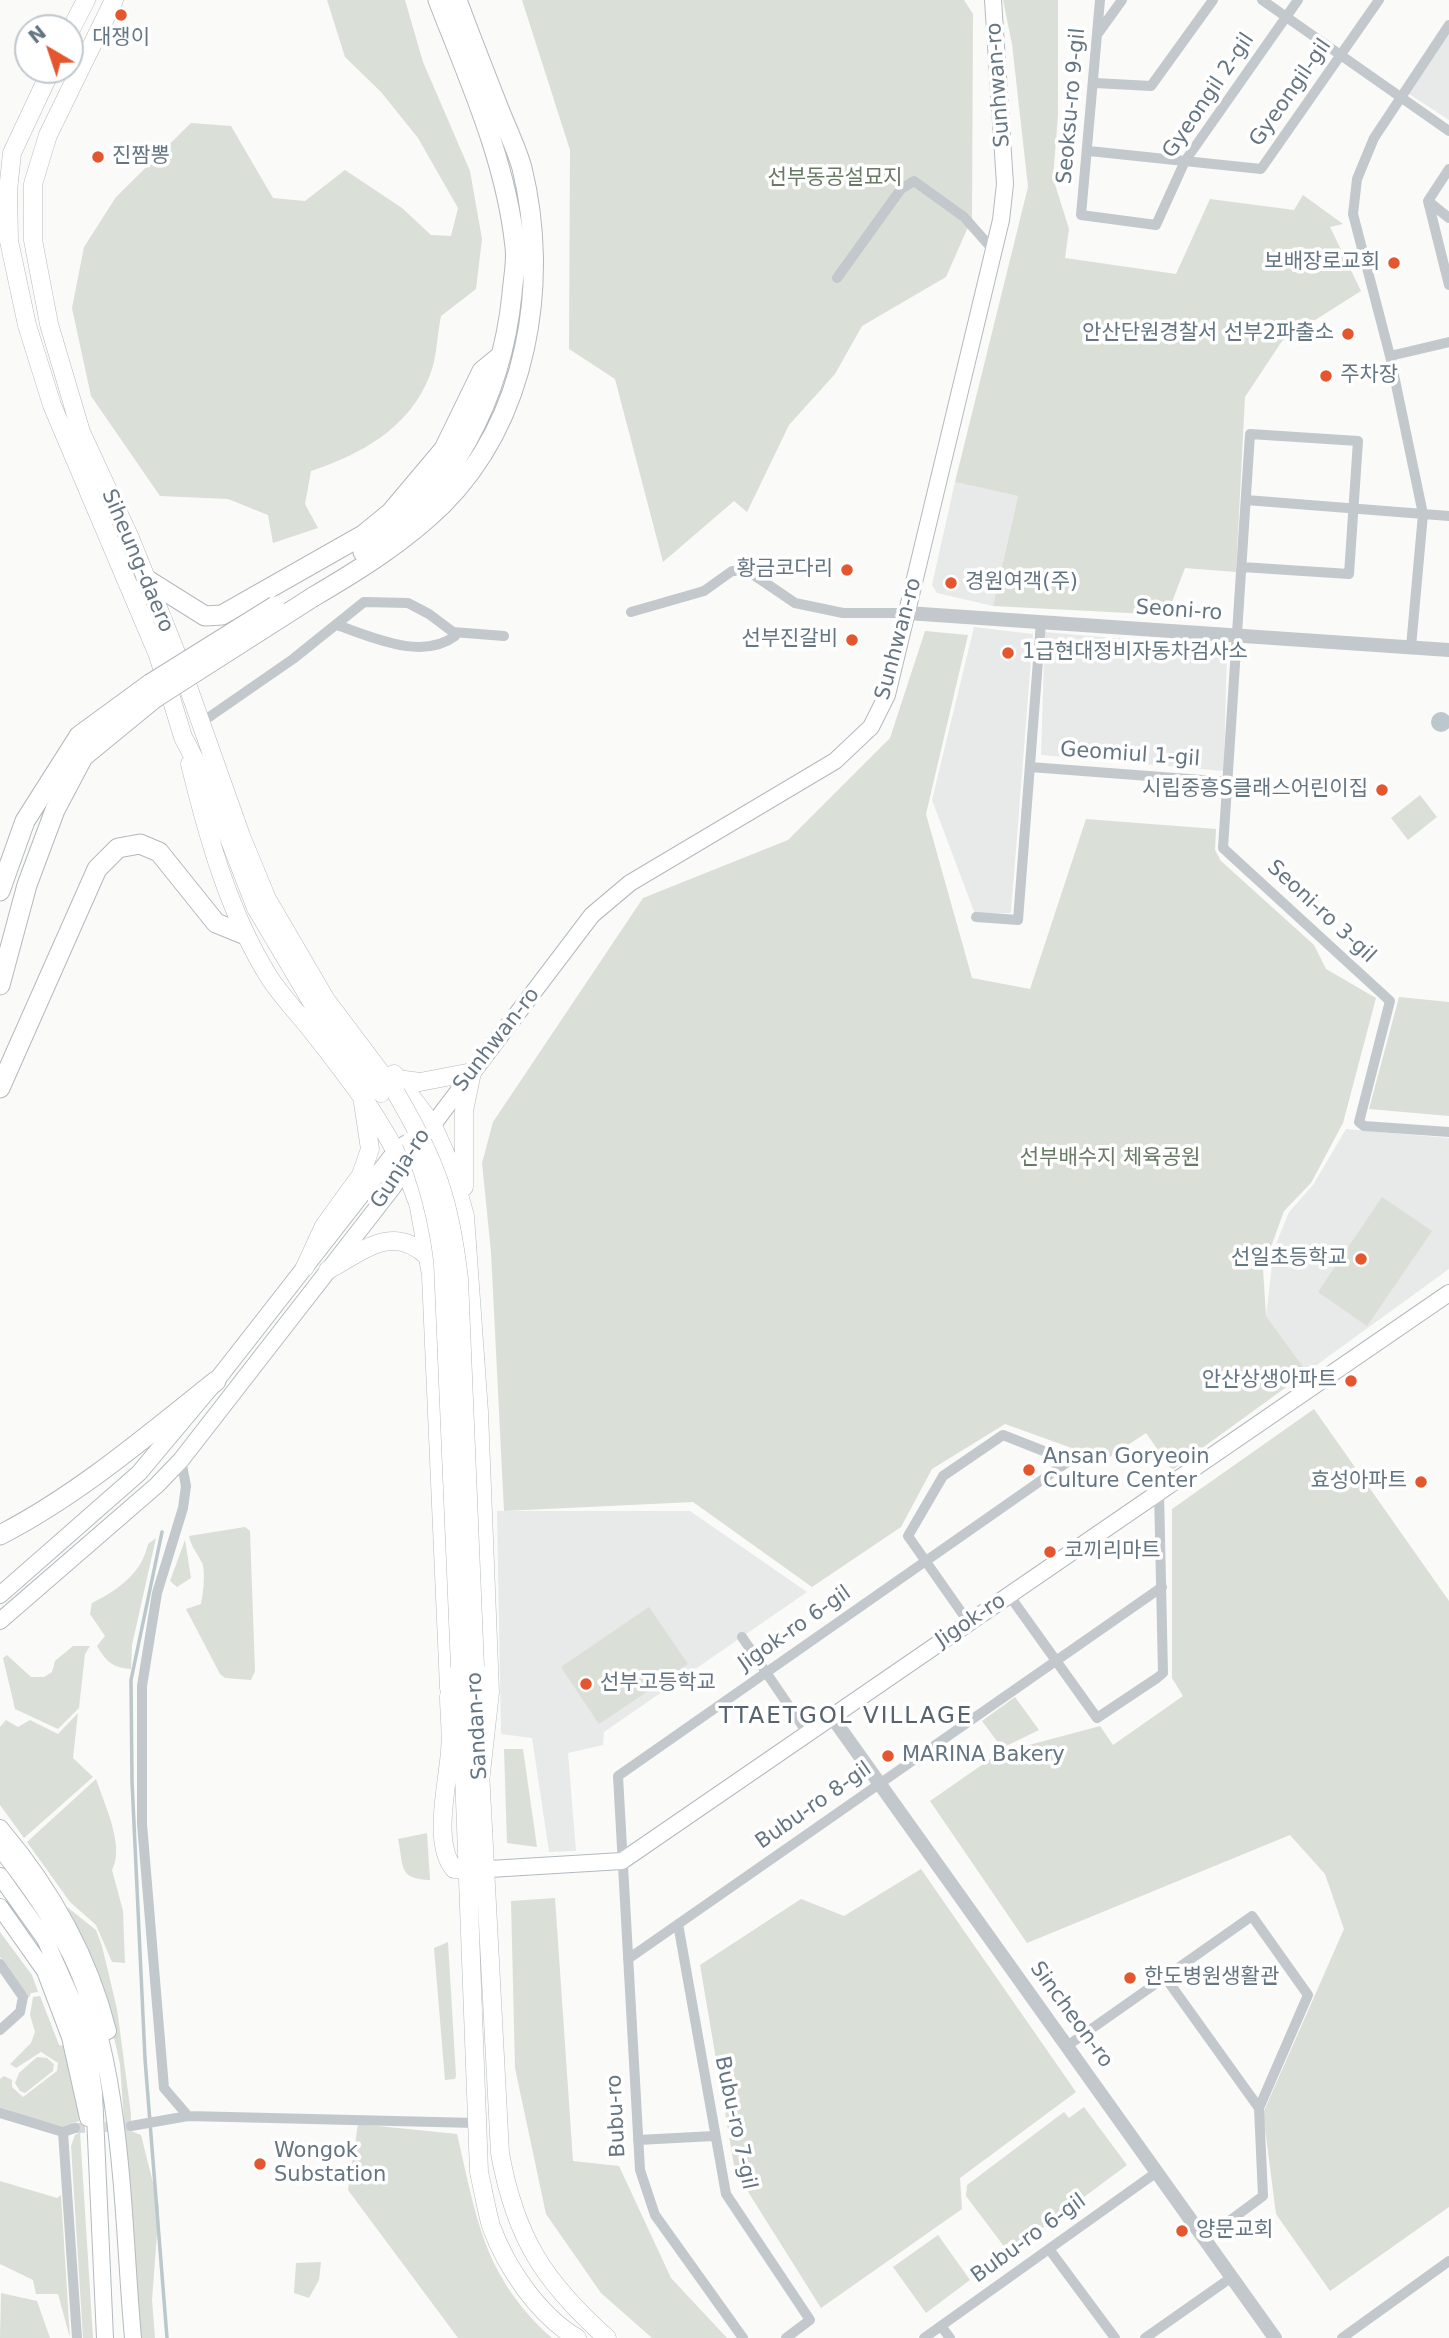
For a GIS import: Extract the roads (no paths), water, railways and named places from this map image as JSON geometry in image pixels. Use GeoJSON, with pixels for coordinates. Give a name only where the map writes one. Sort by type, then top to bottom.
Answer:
{"type":"FeatureCollection","features":[{"type":"Feature","properties":{"kind":"highway"},"geometry":{"type":"LineString","coordinates":[[311,591],[370,547],[433,491],[465,448],[484,406],[510,313],[516,250],[506,191],[491,136],[438,0]]}},
{"type":"Feature","properties":{"kind":"highway"},"geometry":{"type":"LineString","coordinates":[[0,891],[25,821],[79,736],[311,591],[409,535],[444,503],[478,460],[504,411],[528,333],[535,274],[532,229],[522,167],[457,0]]}},
{"type":"Feature","properties":{"kind":"highway"},"geometry":{"type":"LineString","coordinates":[[146,579],[205,616],[222,615],[363,535],[391,512],[444,449],[482,371],[500,356]]}},
{"type":"Feature","properties":{"kind":"highway"},"geometry":{"type":"LineString","coordinates":[[0,985],[27,885],[55,810],[83,757],[152,691]]}},
{"type":"Feature","properties":{"kind":"highway"},"geometry":{"type":"LineString","coordinates":[[0,1088],[97,869],[118,848],[140,844],[159,852],[216,923],[243,934]]}},
{"type":"Feature","properties":{"kind":"highway"},"geometry":{"type":"LineString","coordinates":[[0,1535],[35,1517],[147,1436],[216,1381]]}},
{"type":"Feature","properties":{"kind":"main road","name":"Siheung-daero"},"geometry":{"type":"LineString","coordinates":[[114,0],[48,135],[33,184],[33,240],[49,324],[81,432],[146,579],[211,745],[217,787],[256,908],[276,947],[314,1006],[393,1090]]}},
{"type":"Feature","properties":{"kind":"main road","name":"Sunhwan-ro"},"geometry":{"type":"LineString","coordinates":[[432,1124],[592,915],[630,883],[811,776],[854,745],[871,727],[887,695],[995,252],[1005,184],[993,0]]}},
{"type":"Feature","properties":{"kind":"main road","name":"Siheung-daero"},"geometry":{"type":"LineString","coordinates":[[44,84],[12,153],[8,191],[9,240],[27,326],[52,405],[158,655],[183,737],[217,787]]}},
{"type":"Feature","properties":{"kind":"main road"},"geometry":{"type":"LineString","coordinates":[[183,737],[201,809],[243,934],[271,980],[363,1098],[406,1167],[419,1207],[428,1257],[442,1484],[450,1749],[443,1834],[447,1861],[454,1869],[467,1870],[622,1861]]}},
{"type":"Feature","properties":{"kind":"main road"},"geometry":{"type":"LineString","coordinates":[[211,745],[228,770],[288,918],[393,1090],[432,1124],[451,1166],[465,1220]]}},
{"type":"Feature","properties":{"kind":"main road"},"geometry":{"type":"LineString","coordinates":[[393,1090],[472,1072],[464,1111],[465,1220],[479,1412],[490,1692],[472,1782]]}},
{"type":"Feature","properties":{"kind":"main road"},"geometry":{"type":"LineString","coordinates":[[363,1098],[375,1107],[385,1108],[400,1095],[393,1090]]}},
{"type":"Feature","properties":{"kind":"main road","name":"Sandan-ro"},"geometry":{"type":"LineString","coordinates":[[393,1090],[406,1128],[431,1172],[443,1263],[468,1667],[472,1782],[467,1870],[479,2172],[492,2227],[517,2276],[569,2335]]}},
{"type":"Feature","properties":{"kind":"main road"},"geometry":{"type":"LineString","coordinates":[[305,1267],[324,1226],[361,1175],[370,1149],[363,1098]]}},
{"type":"Feature","properties":{"kind":"main road","name":"Gunja-ro"},"geometry":{"type":"LineString","coordinates":[[0,1595],[139,1473],[216,1381],[397,1151],[432,1124]]}},
{"type":"Feature","properties":{"kind":"main road","name":"Gunja-ro"},"geometry":{"type":"LineString","coordinates":[[0,1621],[181,1461],[382,1201],[432,1124]]}},
{"type":"Feature","properties":{"kind":"main road"},"geometry":{"type":"LineString","coordinates":[[419,1207],[419,1195],[430,1181],[447,1181],[459,1196]]}},
{"type":"Feature","properties":{"kind":"main road"},"geometry":{"type":"LineString","coordinates":[[366,1189],[379,1187],[382,1201]]}},
{"type":"Feature","properties":{"kind":"main road"},"geometry":{"type":"LineString","coordinates":[[328,1269],[366,1248],[393,1241],[409,1242],[428,1257]]}},
{"type":"Feature","properties":{"kind":"main road","name":"Jigok-ro"},"geometry":{"type":"LineString","coordinates":[[622,1861],[1449,1293]]}},
{"type":"Feature","properties":{"kind":"main road"},"geometry":{"type":"LineString","coordinates":[[0,1633],[34,1592]]}},
{"type":"Feature","properties":{"kind":"main road"},"geometry":{"type":"LineString","coordinates":[[449,1695],[472,1782]]}},
{"type":"Feature","properties":{"kind":"main road","name":"Sandan-ro"},"geometry":{"type":"LineString","coordinates":[[472,1782],[487,1869],[499,2140],[506,2189],[517,2223],[548,2278],[576,2310],[607,2338]]}},
{"type":"Feature","properties":{"kind":"main road"},"geometry":{"type":"LineString","coordinates":[[0,1828],[45,1887],[83,1957],[101,2003],[110,2042],[115,2071],[114,2113]]}},
{"type":"Feature","properties":{"kind":"main road"},"geometry":{"type":"LineString","coordinates":[[0,1848],[43,1905],[72,1956],[102,2046],[114,2113],[132,2338]]}},
{"type":"Feature","properties":{"kind":"main road"},"geometry":{"type":"LineString","coordinates":[[0,1876],[45,1940],[74,2004],[88,2052],[94,2093],[105,2338]]}},
{"type":"Feature","properties":{"kind":"main road"},"geometry":{"type":"LineString","coordinates":[[0,1907],[45,1971],[70,2037],[95,2142]]}},
{"type":"Feature","properties":{"kind":"main road"},"geometry":{"type":"LineString","coordinates":[[576,2310],[619,2338]]}},
{"type":"Feature","properties":{"kind":"street","name":"Seoksu-ro 9-gil"},"geometry":{"type":"LineString","coordinates":[[1081,215],[1100,32],[1100,0]]}},
{"type":"Feature","properties":{"kind":"street"},"geometry":{"type":"LineString","coordinates":[[1100,32],[1122,0]]}},
{"type":"Feature","properties":{"kind":"street"},"geometry":{"type":"LineString","coordinates":[[1095,83],[1152,86],[1213,0]]}},
{"type":"Feature","properties":{"kind":"street"},"geometry":{"type":"LineString","coordinates":[[1262,0],[1449,131]]}},
{"type":"Feature","properties":{"kind":"street","name":"Gyeongil 2-gil"},"geometry":{"type":"LineString","coordinates":[[1081,215],[1156,225],[1185,161],[1298,0]]}},
{"type":"Feature","properties":{"kind":"street","name":"Gyeongil-gil"},"geometry":{"type":"LineString","coordinates":[[1088,151],[1261,170],[1380,0]]}},
{"type":"Feature","properties":{"kind":"street"},"geometry":{"type":"LineString","coordinates":[[1411,647],[1423,514],[1390,356],[1353,215],[1357,179],[1374,138],[1449,25]]}},
{"type":"Feature","properties":{"kind":"street"},"geometry":{"type":"LineString","coordinates":[[1449,169],[1428,201],[1449,285]]}},
{"type":"Feature","properties":{"kind":"street"},"geometry":{"type":"LineString","coordinates":[[838,278],[901,189],[914,181],[964,217],[995,252]]}},
{"type":"Feature","properties":{"kind":"street"},"geometry":{"type":"LineString","coordinates":[[1428,201],[1449,218]]}},
{"type":"Feature","properties":{"kind":"street"},"geometry":{"type":"LineString","coordinates":[[1390,356],[1449,342]]}},
{"type":"Feature","properties":{"kind":"street","name":"Seoni-ro 3-gil"},"geometry":{"type":"LineString","coordinates":[[1353,509],[1358,441],[1250,434],[1223,848],[1390,1000],[1360,1122],[1364,1126],[1449,1132]]}},
{"type":"Feature","properties":{"kind":"street"},"geometry":{"type":"LineString","coordinates":[[1246,500],[1449,516]]}},
{"type":"Feature","properties":{"kind":"street"},"geometry":{"type":"LineString","coordinates":[[1242,567],[1349,574],[1353,509]]}},
{"type":"Feature","properties":{"kind":"street"},"geometry":{"type":"LineString","coordinates":[[631,612],[704,591],[732,571],[748,571],[795,603],[843,613],[907,613]]}},
{"type":"Feature","properties":{"kind":"street"},"geometry":{"type":"LineString","coordinates":[[202,722],[337,625],[364,602],[408,603],[429,614],[453,632],[504,636]]}},
{"type":"Feature","properties":{"kind":"street","name":"Seoni-ro"},"geometry":{"type":"LineString","coordinates":[[907,613],[1449,650]]}},
{"type":"Feature","properties":{"kind":"street"},"geometry":{"type":"LineString","coordinates":[[976,917],[1018,920],[1041,622]]}},
{"type":"Feature","properties":{"kind":"street"},"geometry":{"type":"LineString","coordinates":[[337,625],[381,642],[410,646],[443,645],[455,636]]}},
{"type":"Feature","properties":{"kind":"street","name":"Geomiul 1-gil"},"geometry":{"type":"LineString","coordinates":[[1030,767],[1228,782]]}},
{"type":"Feature","properties":{"kind":"street","name":"Jigok-ro 6-gil"},"geometry":{"type":"LineString","coordinates":[[622,1861],[618,1776],[766,1672],[926,1561],[1069,1461],[1003,1435],[943,1476],[908,1536],[926,1561]]}},
{"type":"Feature","properties":{"kind":"street"},"geometry":{"type":"LineString","coordinates":[[181,1461],[186,1486],[183,1508],[158,1593],[142,1686],[142,1824],[164,2088],[188,2116]]}},
{"type":"Feature","properties":{"kind":"street"},"geometry":{"type":"LineString","coordinates":[[1009,1595],[1097,1718],[1163,1673],[1159,1492]]}},
{"type":"Feature","properties":{"kind":"street"},"geometry":{"type":"LineString","coordinates":[[926,1561],[969,1623]]}},
{"type":"Feature","properties":{"kind":"street","name":"Bubu-ro 8-gil"},"geometry":{"type":"LineString","coordinates":[[628,1959],[1162,1587]]}},
{"type":"Feature","properties":{"kind":"street"},"geometry":{"type":"LineString","coordinates":[[742,1637],[808,1734]]}},
{"type":"Feature","properties":{"kind":"street","name":"Sincheon-ro"},"geometry":{"type":"LineString","coordinates":[[832,1717],[1276,2338]]}},
{"type":"Feature","properties":{"kind":"street","name":"Bubu-ro"},"geometry":{"type":"LineString","coordinates":[[622,1861],[640,2170],[654,2215],[743,2338]]}},
{"type":"Feature","properties":{"kind":"street"},"geometry":{"type":"LineString","coordinates":[[1067,2046],[1252,1916],[1308,1996],[1259,2108],[1263,2196],[1205,2239]]}},
{"type":"Feature","properties":{"kind":"street","name":"Bubu-ro 7-gil"},"geometry":{"type":"LineString","coordinates":[[678,1924],[726,2194],[810,2320],[786,2338]]}},
{"type":"Feature","properties":{"kind":"street"},"geometry":{"type":"LineString","coordinates":[[0,1964],[23,1997],[20,2012],[0,2030]]}},
{"type":"Feature","properties":{"kind":"street"},"geometry":{"type":"LineString","coordinates":[[1165,1977],[1259,2108]]}},
{"type":"Feature","properties":{"kind":"street"},"geometry":{"type":"LineString","coordinates":[[0,2113],[63,2132],[75,2128]]}},
{"type":"Feature","properties":{"kind":"street"},"geometry":{"type":"LineString","coordinates":[[135,2126],[188,2116],[476,2123]]}},
{"type":"Feature","properties":{"kind":"street"},"geometry":{"type":"LineString","coordinates":[[63,2132],[76,2338]]}},
{"type":"Feature","properties":{"kind":"street"},"geometry":{"type":"LineString","coordinates":[[638,2140],[714,2136]]}},
{"type":"Feature","properties":{"kind":"street","name":"Bubu-ro 6-gil"},"geometry":{"type":"LineString","coordinates":[[924,2338],[1157,2172]]}},
{"type":"Feature","properties":{"kind":"street"},"geometry":{"type":"LineString","coordinates":[[1049,2249],[1115,2338]]}},
{"type":"Feature","properties":{"kind":"street"},"geometry":{"type":"LineString","coordinates":[[1342,2338],[1449,2261]]}},
{"type":"Feature","properties":{"kind":"street"},"geometry":{"type":"LineString","coordinates":[[1145,2338],[1232,2277]]}},
{"type":"Feature","properties":{"kind":"street"},"geometry":{"type":"LineString","coordinates":[[941,2326],[950,2338]]}},
{"type":"Feature","properties":{"kind":"waterway"},"geometry":{"type":"LineString","coordinates":[[162,1532],[131,1680],[132,1781],[145,2059],[167,2338]]}},
{"type":"Feature","properties":{"kind":"tunnel"},"geometry":{"type":"LineString","coordinates":[[75,2128],[131,2126]]}},
{"type":"Feature","properties":{"kind":"place","name":"대쟁이"},"geometry":{"type":"Point","coordinates":[121,15]}},
{"type":"Feature","properties":{"kind":"place","name":"진짬뽕"},"geometry":{"type":"Point","coordinates":[98,157]}},
{"type":"Feature","properties":{"kind":"place","name":"보배장로교회"},"geometry":{"type":"Point","coordinates":[1394,263]}},
{"type":"Feature","properties":{"kind":"place","name":"안산단원경찰서 선부2파출소"},"geometry":{"type":"Point","coordinates":[1348,334]}},
{"type":"Feature","properties":{"kind":"place","name":"주차장"},"geometry":{"type":"Point","coordinates":[1326,376]}},
{"type":"Feature","properties":{"kind":"place","name":"황금코다리"},"geometry":{"type":"Point","coordinates":[847,570]}},
{"type":"Feature","properties":{"kind":"place","name":"경원여객(주)"},"geometry":{"type":"Point","coordinates":[951,583]}},
{"type":"Feature","properties":{"kind":"place","name":"선부진갈비"},"geometry":{"type":"Point","coordinates":[852,640]}},
{"type":"Feature","properties":{"kind":"place","name":"1급현대정비자동차검사소"},"geometry":{"type":"Point","coordinates":[1008,653]}},
{"type":"Feature","properties":{"kind":"place","name":"시립중흥S클래스어린이집"},"geometry":{"type":"Point","coordinates":[1382,790]}},
{"type":"Feature","properties":{"kind":"place","name":"선일초등학교"},"geometry":{"type":"Point","coordinates":[1361,1259]}},
{"type":"Feature","properties":{"kind":"place","name":"안산상생아파트"},"geometry":{"type":"Point","coordinates":[1351,1381]}},
{"type":"Feature","properties":{"kind":"place","name":"Ansan Goryeoin Culture Center"},"geometry":{"type":"Point","coordinates":[1029,1470]}},
{"type":"Feature","properties":{"kind":"place","name":"효성아파트"},"geometry":{"type":"Point","coordinates":[1421,1482]}},
{"type":"Feature","properties":{"kind":"place","name":"코끼리마트"},"geometry":{"type":"Point","coordinates":[1050,1552]}},
{"type":"Feature","properties":{"kind":"place","name":"선부고등학교"},"geometry":{"type":"Point","coordinates":[586,1684]}},
{"type":"Feature","properties":{"kind":"place","name":"MARINA Bakery"},"geometry":{"type":"Point","coordinates":[888,1756]}},
{"type":"Feature","properties":{"kind":"place","name":"한도병원생활관"},"geometry":{"type":"Point","coordinates":[1130,1978]}},
{"type":"Feature","properties":{"kind":"place","name":"Wongok Substation"},"geometry":{"type":"Point","coordinates":[260,2164]}},
{"type":"Feature","properties":{"kind":"place","name":"양문교회"},"geometry":{"type":"Point","coordinates":[1182,2231]}},
{"type":"Feature","properties":{"kind":"district","name":"TTAETGOL VILLAGE"},"geometry":{"type":"Point","coordinates":[846,1717]}},
{"type":"Feature","properties":{"kind":"park label","name":"선부동공설묘지"},"geometry":{"type":"Point","coordinates":[835,179]}},
{"type":"Feature","properties":{"kind":"park label","name":"선부배수지 체육공원"},"geometry":{"type":"Point","coordinates":[1110,1159]}}]}
